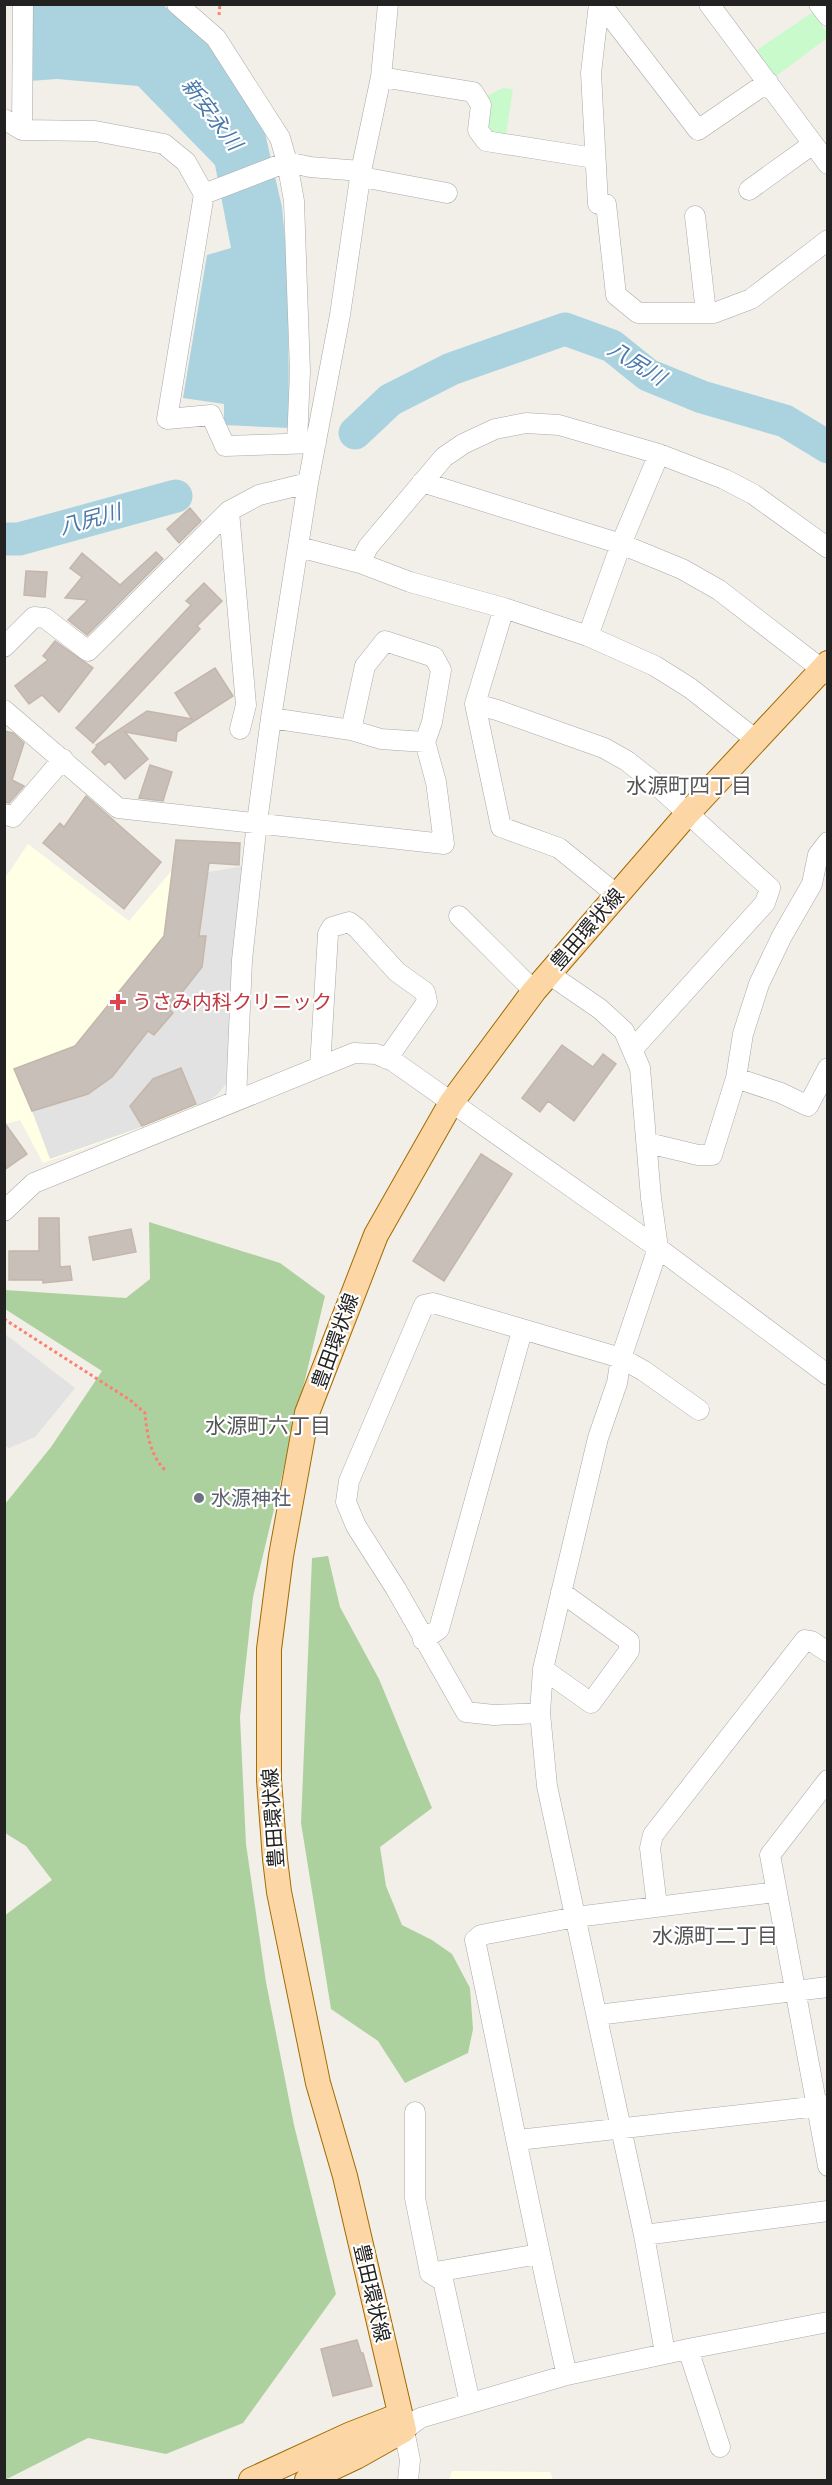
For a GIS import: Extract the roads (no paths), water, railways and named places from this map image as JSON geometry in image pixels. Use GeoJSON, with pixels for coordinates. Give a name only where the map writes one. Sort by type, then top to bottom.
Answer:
{"type":"FeatureCollection","features":[{"type":"Feature","properties":{"kind":"main road","name":"豊田環状線"},"geometry":{"type":"LineString","coordinates":[[408,2421],[345,2176],[318,2083],[279,1892],[269,1780],[269,1649],[281,1556],[307,1413],[376,1235],[451,1102],[541,982],[755,739],[826,668]]}},
{"type":"Feature","properties":{"kind":"main road"},"geometry":{"type":"LineString","coordinates":[[251,2481],[351,2433],[408,2421]]}},
{"type":"Feature","properties":{"kind":"main road"},"geometry":{"type":"LineString","coordinates":[[307,2481],[356,2457],[408,2421]]}},
{"type":"Feature","properties":{"kind":"street"},"geometry":{"type":"LineString","coordinates":[[22,130],[23,4]]}},
{"type":"Feature","properties":{"kind":"street"},"geometry":{"type":"LineString","coordinates":[[177,4],[216,38],[280,138],[294,201],[300,371],[308,483],[257,822],[242,960],[236,1099]]}},
{"type":"Feature","properties":{"kind":"street"},"geometry":{"type":"LineString","coordinates":[[307,444],[381,77],[388,4]]}},
{"type":"Feature","properties":{"kind":"street"},"geometry":{"type":"LineString","coordinates":[[600,4],[698,130],[768,82]]}},
{"type":"Feature","properties":{"kind":"street"},"geometry":{"type":"LineString","coordinates":[[600,4],[591,73],[594,158],[598,204],[606,204],[616,295],[638,313],[714,313],[752,299],[828,240]]}},
{"type":"Feature","properties":{"kind":"street"},"geometry":{"type":"LineString","coordinates":[[709,4],[828,164]]}},
{"type":"Feature","properties":{"kind":"street"},"geometry":{"type":"LineString","coordinates":[[819,4],[828,16]]}},
{"type":"Feature","properties":{"kind":"street"},"geometry":{"type":"LineString","coordinates":[[381,77],[473,92],[481,105],[478,130],[486,141],[594,158]]}},
{"type":"Feature","properties":{"kind":"street"},"geometry":{"type":"LineString","coordinates":[[4,119],[22,130],[95,131],[164,144],[186,162],[204,194],[167,419],[211,415],[225,446],[307,444]]}},
{"type":"Feature","properties":{"kind":"street"},"geometry":{"type":"LineString","coordinates":[[749,190],[813,144]]}},
{"type":"Feature","properties":{"kind":"street"},"geometry":{"type":"LineString","coordinates":[[204,194],[287,162],[362,174],[447,194]]}},
{"type":"Feature","properties":{"kind":"street"},"geometry":{"type":"LineString","coordinates":[[695,216],[706,313]]}},
{"type":"Feature","properties":{"kind":"street"},"geometry":{"type":"LineString","coordinates":[[360,563],[368,547],[444,457],[463,444],[495,429],[526,423],[559,425],[659,454],[724,479],[753,494],[828,548]]}},
{"type":"Feature","properties":{"kind":"street"},"geometry":{"type":"LineString","coordinates":[[588,636],[621,544],[659,454]]}},
{"type":"Feature","properties":{"kind":"street"},"geometry":{"type":"LineString","coordinates":[[422,482],[621,544],[682,569],[719,590],[826,668]]}},
{"type":"Feature","properties":{"kind":"street"},"geometry":{"type":"LineString","coordinates":[[4,648],[34,617],[45,618],[88,651],[229,511],[260,495],[308,483]]}},
{"type":"Feature","properties":{"kind":"street"},"geometry":{"type":"LineString","coordinates":[[229,511],[246,705],[240,729]]}},
{"type":"Feature","properties":{"kind":"street"},"geometry":{"type":"LineString","coordinates":[[298,547],[360,563],[410,582],[504,608],[588,636],[655,666],[690,688],[755,739]]}},
{"type":"Feature","properties":{"kind":"street"},"geometry":{"type":"LineString","coordinates":[[504,608],[475,704],[501,827],[559,848],[617,895]]}},
{"type":"Feature","properties":{"kind":"street"},"geometry":{"type":"LineString","coordinates":[[4,710],[118,808],[444,844],[436,782],[425,742],[432,722],[441,670],[434,657],[384,641],[365,666],[351,730]]}},
{"type":"Feature","properties":{"kind":"street"},"geometry":{"type":"LineString","coordinates":[[475,704],[604,748],[650,779],[770,888],[765,903],[632,1050]]}},
{"type":"Feature","properties":{"kind":"street"},"geometry":{"type":"LineString","coordinates":[[271,718],[351,730],[381,739],[425,742]]}},
{"type":"Feature","properties":{"kind":"street"},"geometry":{"type":"LineString","coordinates":[[4,814],[13,817],[63,759]]}},
{"type":"Feature","properties":{"kind":"street"},"geometry":{"type":"LineString","coordinates":[[648,1143],[698,1155],[712,1155],[736,1078],[743,1034],[759,984],[782,936],[812,884],[818,855],[828,842]]}},
{"type":"Feature","properties":{"kind":"street"},"geometry":{"type":"LineString","coordinates":[[459,916],[541,982],[600,1009],[624,1031],[640,1068],[651,1198],[658,1248],[621,1358],[617,1383],[598,1438],[543,1669],[540,1713],[547,1786],[644,2235],[665,2353]]}},
{"type":"Feature","properties":{"kind":"street"},"geometry":{"type":"LineString","coordinates":[[320,1067],[328,934],[332,927],[349,922],[405,980],[425,992],[427,1002],[387,1059]]}},
{"type":"Feature","properties":{"kind":"street"},"geometry":{"type":"LineString","coordinates":[[4,1211],[34,1183],[354,1053],[376,1054],[451,1102],[658,1248],[828,1375]]}},
{"type":"Feature","properties":{"kind":"street"},"geometry":{"type":"LineString","coordinates":[[736,1078],[781,1093],[808,1106],[828,1068]]}},
{"type":"Feature","properties":{"kind":"street"},"geometry":{"type":"LineString","coordinates":[[540,1713],[494,1715],[466,1712],[396,1589],[356,1526],[346,1502],[349,1482],[424,1305],[433,1303],[522,1331],[621,1358],[644,1371],[699,1410]]}},
{"type":"Feature","properties":{"kind":"street"},"geometry":{"type":"LineString","coordinates":[[423,1640],[439,1629],[522,1331]]}},
{"type":"Feature","properties":{"kind":"street"},"geometry":{"type":"LineString","coordinates":[[543,1669],[591,1703],[629,1651],[629,1641],[561,1592]]}},
{"type":"Feature","properties":{"kind":"street"},"geometry":{"type":"LineString","coordinates":[[657,1906],[650,1848],[653,1835],[805,1640],[811,1641],[828,1652]]}},
{"type":"Feature","properties":{"kind":"street"},"geometry":{"type":"LineString","coordinates":[[828,1780],[770,1855],[794,1990],[821,2106],[828,2166]]}},
{"type":"Feature","properties":{"kind":"street"},"geometry":{"type":"LineString","coordinates":[[567,2375],[539,2254],[518,2140],[475,1940],[481,1935],[576,1917],[776,1892]]}},
{"type":"Feature","properties":{"kind":"street"},"geometry":{"type":"LineString","coordinates":[[597,2015],[828,1987]]}},
{"type":"Feature","properties":{"kind":"street"},"geometry":{"type":"LineString","coordinates":[[518,2140],[821,2106]]}},
{"type":"Feature","properties":{"kind":"street"},"geometry":{"type":"LineString","coordinates":[[415,2112],[415,2198],[430,2273],[443,2281]]}},
{"type":"Feature","properties":{"kind":"street"},"geometry":{"type":"LineString","coordinates":[[644,2235],[828,2211]]}},
{"type":"Feature","properties":{"kind":"street"},"geometry":{"type":"LineString","coordinates":[[470,2403],[441,2271],[539,2254]]}},
{"type":"Feature","properties":{"kind":"street"},"geometry":{"type":"LineString","coordinates":[[408,2481],[410,2460],[408,2421],[567,2375],[665,2353],[828,2322]]}},
{"type":"Feature","properties":{"kind":"street"},"geometry":{"type":"LineString","coordinates":[[688,2349],[720,2447]]}},
{"type":"Feature","properties":{"kind":"water","name":"新安永川"},"geometry":{"type":"Polygon","coordinates":[[[32,5],[163,5],[222,53],[265,133],[282,207],[288,272],[289,428],[224,425],[224,404],[183,398],[207,255],[231,248],[215,165],[138,86],[57,79],[30,81],[32,5]]]}},
{"type":"Feature","properties":{"kind":"waterway","name":"八尻川"},"geometry":{"type":"LineString","coordinates":[[355,433],[390,400],[451,369],[565,329],[612,346],[648,375],[702,397],[785,421],[828,447]]}},
{"type":"Feature","properties":{"kind":"waterway","name":"八尻川"},"geometry":{"type":"LineString","coordinates":[[4,539],[19,539],[176,496]]}},
{"type":"Feature","properties":{"kind":"place","name":"うさみ内科クリニック"},"geometry":{"type":"Point","coordinates":[118,1002]}},
{"type":"Feature","properties":{"kind":"place","name":"水源神社"},"geometry":{"type":"Point","coordinates":[199,1498]}},
{"type":"Feature","properties":{"kind":"district","name":"水源町四丁目"},"geometry":{"type":"Point","coordinates":[689,785]}},
{"type":"Feature","properties":{"kind":"district","name":"水源町六丁目"},"geometry":{"type":"Point","coordinates":[268,1425]}},
{"type":"Feature","properties":{"kind":"district","name":"水源町二丁目"},"geometry":{"type":"Point","coordinates":[715,1935]}}]}
